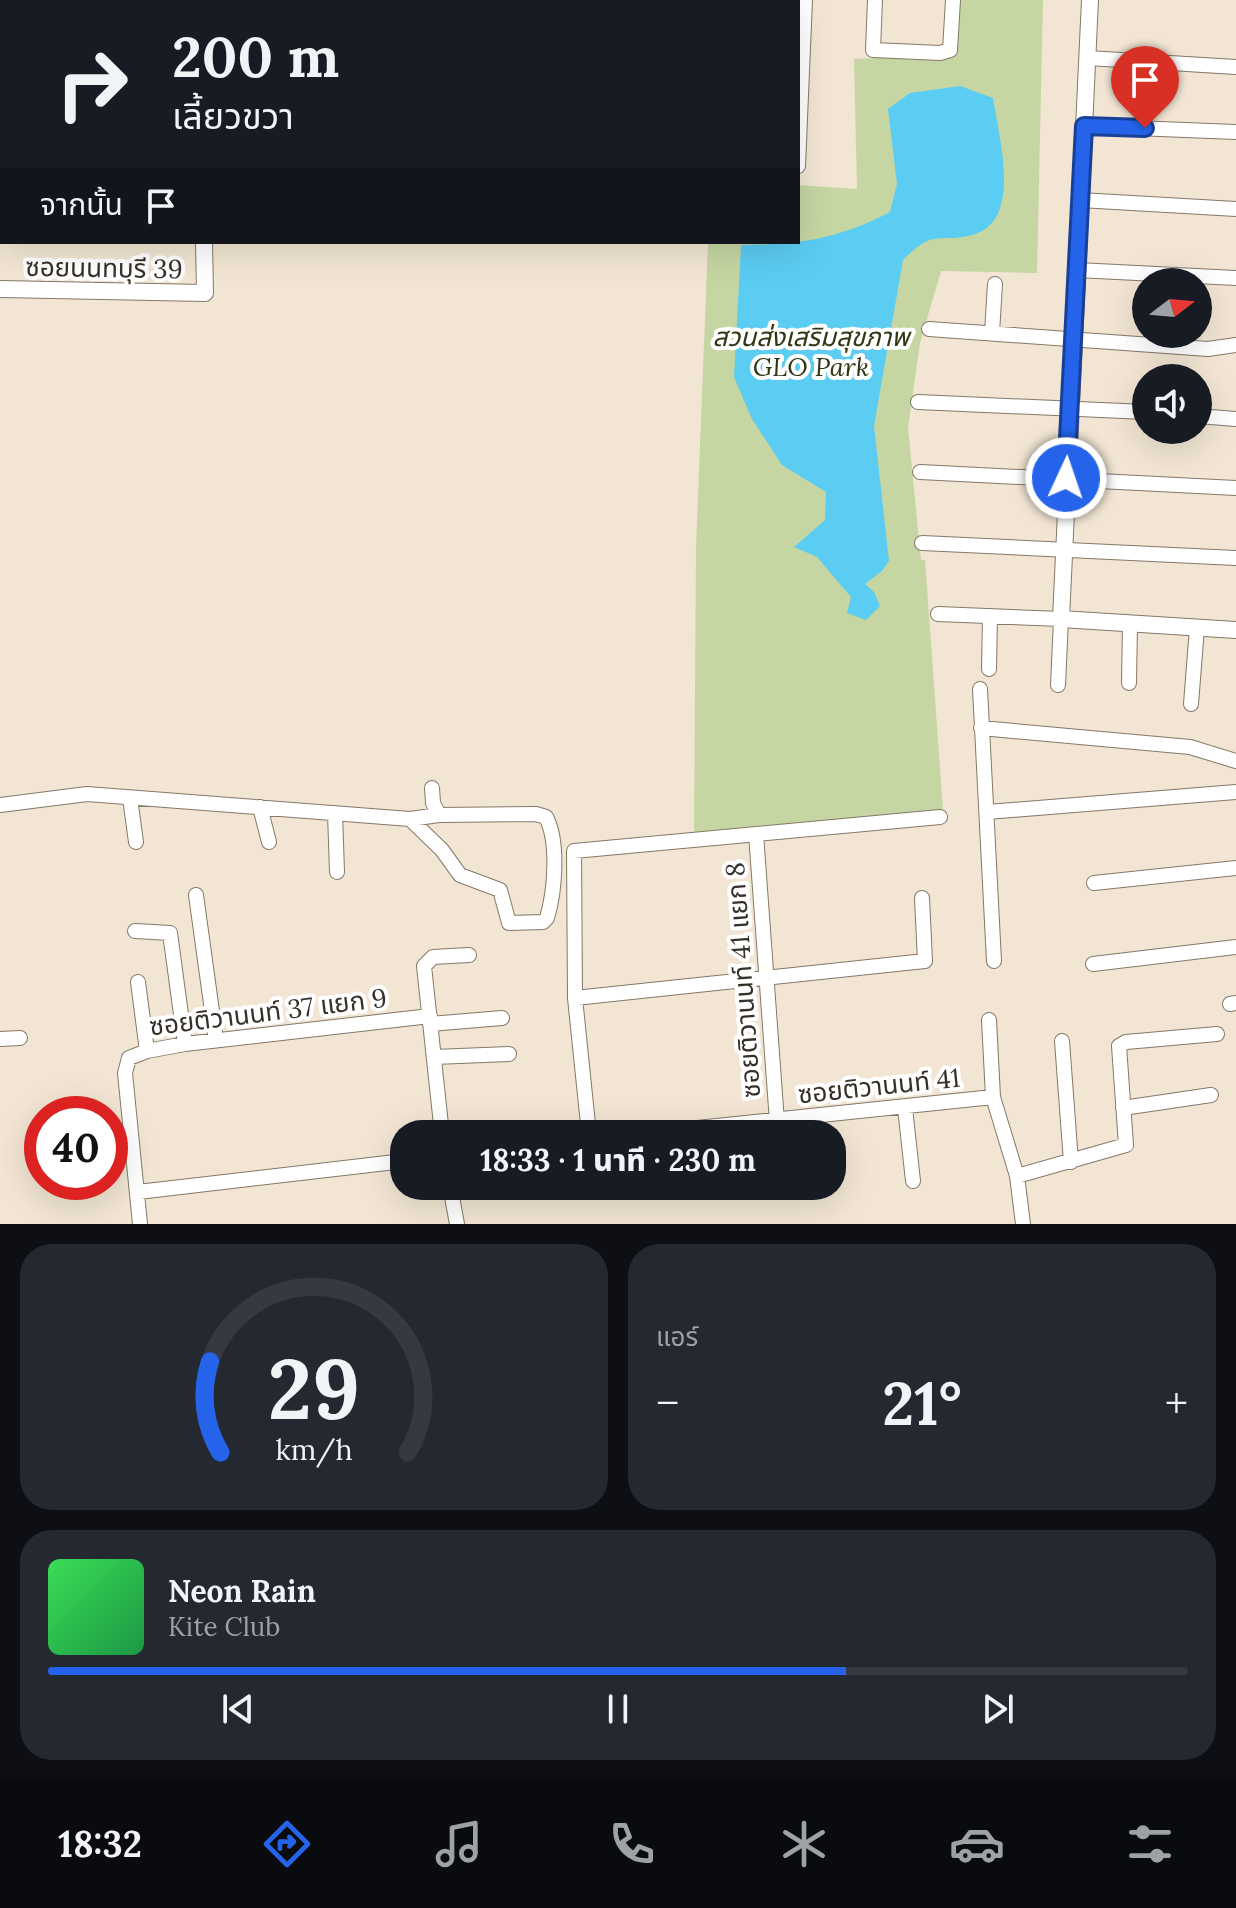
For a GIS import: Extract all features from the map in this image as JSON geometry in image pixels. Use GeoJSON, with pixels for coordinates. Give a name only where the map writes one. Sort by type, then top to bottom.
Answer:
{"type":"FeatureCollection","features":[{"type":"Feature","properties":{"kind":"street"},"geometry":{"type":"LineString","coordinates":[[800,119],[805,0]]}},
{"type":"Feature","properties":{"kind":"street"},"geometry":{"type":"LineString","coordinates":[[875,0],[873,50],[940,53],[950,50],[953,0]]}},
{"type":"Feature","properties":{"kind":"street"},"geometry":{"type":"LineString","coordinates":[[1058,685],[1090,0]]}},
{"type":"Feature","properties":{"kind":"street"},"geometry":{"type":"LineString","coordinates":[[1088,58],[1236,67]]}},
{"type":"Feature","properties":{"kind":"street"},"geometry":{"type":"LineString","coordinates":[[1084,126],[1236,132]]}},
{"type":"Feature","properties":{"kind":"street"},"geometry":{"type":"LineString","coordinates":[[1080,200],[1236,209]]}},
{"type":"Feature","properties":{"kind":"street","name":"ซอยนนทบุรี 39"},"geometry":{"type":"LineString","coordinates":[[0,289],[205,293],[204,244]]}},
{"type":"Feature","properties":{"kind":"street"},"geometry":{"type":"LineString","coordinates":[[1077,270],[1236,278]]}},
{"type":"Feature","properties":{"kind":"street"},"geometry":{"type":"LineString","coordinates":[[992,333],[995,284]]}},
{"type":"Feature","properties":{"kind":"street"},"geometry":{"type":"LineString","coordinates":[[929,329],[1208,349],[1236,345]]}},
{"type":"Feature","properties":{"kind":"street"},"geometry":{"type":"LineString","coordinates":[[918,402],[1132,411]]}},
{"type":"Feature","properties":{"kind":"street"},"geometry":{"type":"LineString","coordinates":[[1212,417],[1236,419]]}},
{"type":"Feature","properties":{"kind":"street"},"geometry":{"type":"LineString","coordinates":[[920,472],[1236,488]]}},
{"type":"Feature","properties":{"kind":"street"},"geometry":{"type":"LineString","coordinates":[[922,543],[1236,558]]}},
{"type":"Feature","properties":{"kind":"street"},"geometry":{"type":"LineString","coordinates":[[938,614],[1236,630]]}},
{"type":"Feature","properties":{"kind":"street"},"geometry":{"type":"LineString","coordinates":[[989,669],[990,616]]}},
{"type":"Feature","properties":{"kind":"street"},"geometry":{"type":"LineString","coordinates":[[1129,683],[1130,624]]}},
{"type":"Feature","properties":{"kind":"street"},"geometry":{"type":"LineString","coordinates":[[1191,704],[1197,628]]}},
{"type":"Feature","properties":{"kind":"street"},"geometry":{"type":"LineString","coordinates":[[980,689],[994,961]]}},
{"type":"Feature","properties":{"kind":"street"},"geometry":{"type":"LineString","coordinates":[[981,728],[1190,747],[1236,761]]}},
{"type":"Feature","properties":{"kind":"street"},"geometry":{"type":"LineString","coordinates":[[432,788],[433,803],[439,815]]}},
{"type":"Feature","properties":{"kind":"street"},"geometry":{"type":"LineString","coordinates":[[987,812],[1236,792]]}},
{"type":"Feature","properties":{"kind":"street"},"geometry":{"type":"LineString","coordinates":[[0,805],[63,795],[410,819],[439,815],[536,814],[546,817],[551,828],[553,872],[549,913],[543,922],[509,923],[500,890],[460,875],[442,850],[410,819]]}},
{"type":"Feature","properties":{"kind":"street"},"geometry":{"type":"LineString","coordinates":[[130,798],[136,842]]}},
{"type":"Feature","properties":{"kind":"street"},"geometry":{"type":"LineString","coordinates":[[260,807],[269,842]]}},
{"type":"Feature","properties":{"kind":"street"},"geometry":{"type":"LineString","coordinates":[[335,813],[337,872]]}},
{"type":"Feature","properties":{"kind":"street"},"geometry":{"type":"LineString","coordinates":[[588,1120],[575,998],[574,851],[940,817]]}},
{"type":"Feature","properties":{"kind":"street","name":"ซอยติวานนท์ 41 แยก 8"},"geometry":{"type":"LineString","coordinates":[[756,834],[777,1120]]}},
{"type":"Feature","properties":{"kind":"street"},"geometry":{"type":"LineString","coordinates":[[1094,883],[1236,868]]}},
{"type":"Feature","properties":{"kind":"street"},"geometry":{"type":"LineString","coordinates":[[196,895],[216,1040]]}},
{"type":"Feature","properties":{"kind":"street"},"geometry":{"type":"LineString","coordinates":[[575,998],[925,961],[922,898]]}},
{"type":"Feature","properties":{"kind":"street"},"geometry":{"type":"LineString","coordinates":[[135,931],[170,933],[185,1044]]}},
{"type":"Feature","properties":{"kind":"street"},"geometry":{"type":"LineString","coordinates":[[1093,964],[1236,947]]}},
{"type":"Feature","properties":{"kind":"street"},"geometry":{"type":"LineString","coordinates":[[441,1120],[424,966],[433,957],[469,955]]}},
{"type":"Feature","properties":{"kind":"street"},"geometry":{"type":"LineString","coordinates":[[138,982],[147,1051]]}},
{"type":"Feature","properties":{"kind":"street","name":"ซอยติวานนท์ 37 แยก 9"},"geometry":{"type":"LineString","coordinates":[[138,1192],[125,1073],[129,1058],[147,1051],[216,1040],[430,1020],[502,1018]]}},
{"type":"Feature","properties":{"kind":"street"},"geometry":{"type":"LineString","coordinates":[[989,1020],[993,1097]]}},
{"type":"Feature","properties":{"kind":"street"},"geometry":{"type":"LineString","coordinates":[[1017,1176],[1126,1145],[1119,1046],[1126,1042],[1217,1034]]}},
{"type":"Feature","properties":{"kind":"street"},"geometry":{"type":"LineString","coordinates":[[0,1039],[20,1038]]}},
{"type":"Feature","properties":{"kind":"street"},"geometry":{"type":"LineString","coordinates":[[1062,1041],[1071,1162]]}},
{"type":"Feature","properties":{"kind":"street"},"geometry":{"type":"LineString","coordinates":[[434,1057],[509,1054]]}},
{"type":"Feature","properties":{"kind":"street"},"geometry":{"type":"LineString","coordinates":[[1123,1108],[1211,1095]]}},
{"type":"Feature","properties":{"kind":"street","name":"ซอยติวานนท์ 41"},"geometry":{"type":"LineString","coordinates":[[795,1120],[993,1097],[1017,1176],[1023,1224]]}},
{"type":"Feature","properties":{"kind":"street"},"geometry":{"type":"LineString","coordinates":[[905,1108],[913,1181]]}},
{"type":"Feature","properties":{"kind":"street"},"geometry":{"type":"LineString","coordinates":[[140,1224],[138,1192],[390,1163]]}},
{"type":"Feature","properties":{"kind":"street"},"geometry":{"type":"LineString","coordinates":[[453,1200],[457,1224]]}},
{"type":"Feature","properties":{"kind":"green space","name":"สวนส่งเสริมสุขภาพ GLO Park"},"geometry":{"type":"Polygon","coordinates":[[[954,0],[1043,0],[1037,273],[941,271],[920,343],[908,428],[921,560],[925,560],[943,811],[694,832],[696,549],[708,244],[800,244],[800,185],[857,189],[854,59],[950,55],[954,0]]]}},
{"type":"Feature","properties":{"kind":"water"},"geometry":{"type":"Polygon","coordinates":[[[960,86],[993,98],[1002,152],[1003,194],[999,211],[990,225],[975,234],[923,243],[903,260],[874,426],[889,561],[865,584],[874,592],[880,606],[866,620],[847,613],[851,597],[817,557],[794,547],[825,520],[826,492],[782,465],[752,419],[734,377],[741,245],[800,244],[800,241],[852,229],[890,212],[897,184],[888,109],[910,93],[960,86]]]}},
{"type":"Feature","properties":{"kind":"route"},"geometry":{"type":"LineString","coordinates":[[1066,478],[1084,126],[1145,128]]}}]}
